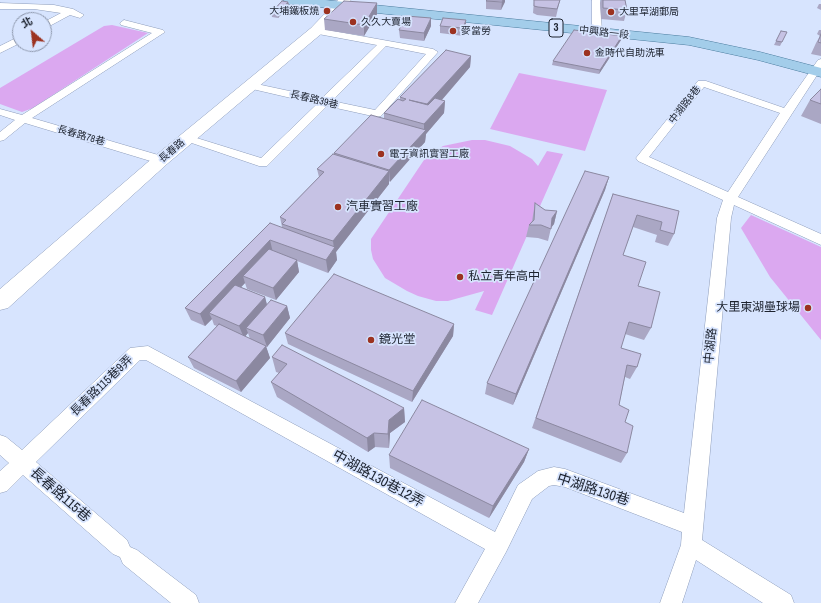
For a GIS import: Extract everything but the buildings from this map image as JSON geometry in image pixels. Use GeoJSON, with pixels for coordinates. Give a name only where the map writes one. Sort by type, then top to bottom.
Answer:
{"type":"FeatureCollection","features":[{"type":"Feature","properties":{"kind":"main road","name":"中興路一段"},"geometry":{"type":"LineString","coordinates":[[289,0],[343,2],[597,29],[689,41],[819,68]]}},
{"type":"Feature","properties":{"kind":"street"},"geometry":{"type":"LineString","coordinates":[[54,8],[67,0]]}},
{"type":"Feature","properties":{"kind":"street"},"geometry":{"type":"LineString","coordinates":[[596,0],[597,29]]}},
{"type":"Feature","properties":{"kind":"street","name":"長春路"},"geometry":{"type":"LineString","coordinates":[[0,302],[161,160],[252,86],[316,31],[343,2]]}},
{"type":"Feature","properties":{"kind":"street"},"geometry":{"type":"LineString","coordinates":[[0,6],[54,8],[80,15]]}},
{"type":"Feature","properties":{"kind":"street"},"geometry":{"type":"LineString","coordinates":[[52,22],[70,12]]}},
{"type":"Feature","properties":{"kind":"street"},"geometry":{"type":"LineString","coordinates":[[0,138],[23,119],[160,32],[124,23]]}},
{"type":"Feature","properties":{"kind":"street"},"geometry":{"type":"LineString","coordinates":[[316,31],[384,44]]}},
{"type":"Feature","properties":{"kind":"street"},"geometry":{"type":"LineString","coordinates":[[0,50],[12,43]]}},
{"type":"Feature","properties":{"kind":"street"},"geometry":{"type":"LineString","coordinates":[[187,138],[263,163],[384,44]]}},
{"type":"Feature","properties":{"kind":"street","name":"長春路39巷"},"geometry":{"type":"LineString","coordinates":[[252,86],[377,114],[433,52],[384,44]]}},
{"type":"Feature","properties":{"kind":"street","name":"中湖路"},"geometry":{"type":"LineString","coordinates":[[671,603],[691,535],[724,218],[730,199],[786,112],[819,68]]}},
{"type":"Feature","properties":{"kind":"street","name":"中湖路8巷"},"geometry":{"type":"LineString","coordinates":[[730,199],[642,158],[702,83],[786,112]]}},
{"type":"Feature","properties":{"kind":"street","name":"長春路78巷"},"geometry":{"type":"LineString","coordinates":[[0,112],[161,160]]}},
{"type":"Feature","properties":{"kind":"street"},"geometry":{"type":"LineString","coordinates":[[730,199],[821,240]]}},
{"type":"Feature","properties":{"kind":"street","name":"長春路115巷9弄"},"geometry":{"type":"LineString","coordinates":[[0,484],[136,353],[148,353],[257,412]]}},
{"type":"Feature","properties":{"kind":"street","name":"中湖路130巷12弄"},"geometry":{"type":"LineString","coordinates":[[257,412],[499,545]]}},
{"type":"Feature","properties":{"kind":"street","name":"長春路115巷"},"geometry":{"type":"LineString","coordinates":[[0,443],[125,552],[188,603]]}},
{"type":"Feature","properties":{"kind":"street","name":"中湖路130巷"},"geometry":{"type":"LineString","coordinates":[[466,603],[499,545],[525,492],[545,477],[554,476],[565,478],[691,535],[783,603]]}},
{"type":"Feature","properties":{"kind":"shaded area"},"geometry":{"type":"Polygon","coordinates":[[[112,25],[148,33],[33,108],[22,112],[0,104],[0,88],[104,26],[112,25]]]}},
{"type":"Feature","properties":{"kind":"shaded area"},"geometry":{"type":"Polygon","coordinates":[[[519,73],[607,90],[585,151],[490,129],[519,73]]]}},
{"type":"Feature","properties":{"kind":"shaded area"},"geometry":{"type":"Polygon","coordinates":[[[472,140],[485,140],[510,146],[532,159],[538,166],[547,151],[563,154],[492,315],[475,310],[484,291],[448,301],[436,301],[407,291],[385,278],[373,259],[371,250],[371,239],[426,157],[443,146],[472,140]]]}},
{"type":"Feature","properties":{"kind":"shaded area","name":"大里東湖壘球場"},"geometry":{"type":"Polygon","coordinates":[[[751,215],[821,247],[821,340],[770,277],[741,228],[751,215]]]}},
{"type":"Feature","properties":{"kind":"place","name":"大埔鐵板燒"},"geometry":{"type":"Point","coordinates":[327,11]}},
{"type":"Feature","properties":{"kind":"place","name":"大里草湖郵局"},"geometry":{"type":"Point","coordinates":[611,12]}},
{"type":"Feature","properties":{"kind":"place","name":"久久大賣場"},"geometry":{"type":"Point","coordinates":[353,22]}},
{"type":"Feature","properties":{"kind":"place","name":"麥當勞"},"geometry":{"type":"Point","coordinates":[453,31]}},
{"type":"Feature","properties":{"kind":"place","name":"金時代自助洗車"},"geometry":{"type":"Point","coordinates":[587,53]}},
{"type":"Feature","properties":{"kind":"place","name":"電子資訊實習工廠"},"geometry":{"type":"Point","coordinates":[381,154]}},
{"type":"Feature","properties":{"kind":"place","name":"汽車實習工廠"},"geometry":{"type":"Point","coordinates":[338,207]}},
{"type":"Feature","properties":{"kind":"place","name":"私立青年高中"},"geometry":{"type":"Point","coordinates":[460,277]}},
{"type":"Feature","properties":{"kind":"place","name":"大里東湖壘球場"},"geometry":{"type":"Point","coordinates":[808,308]}},
{"type":"Feature","properties":{"kind":"place","name":"鏡光堂"},"geometry":{"type":"Point","coordinates":[371,340]}}]}
